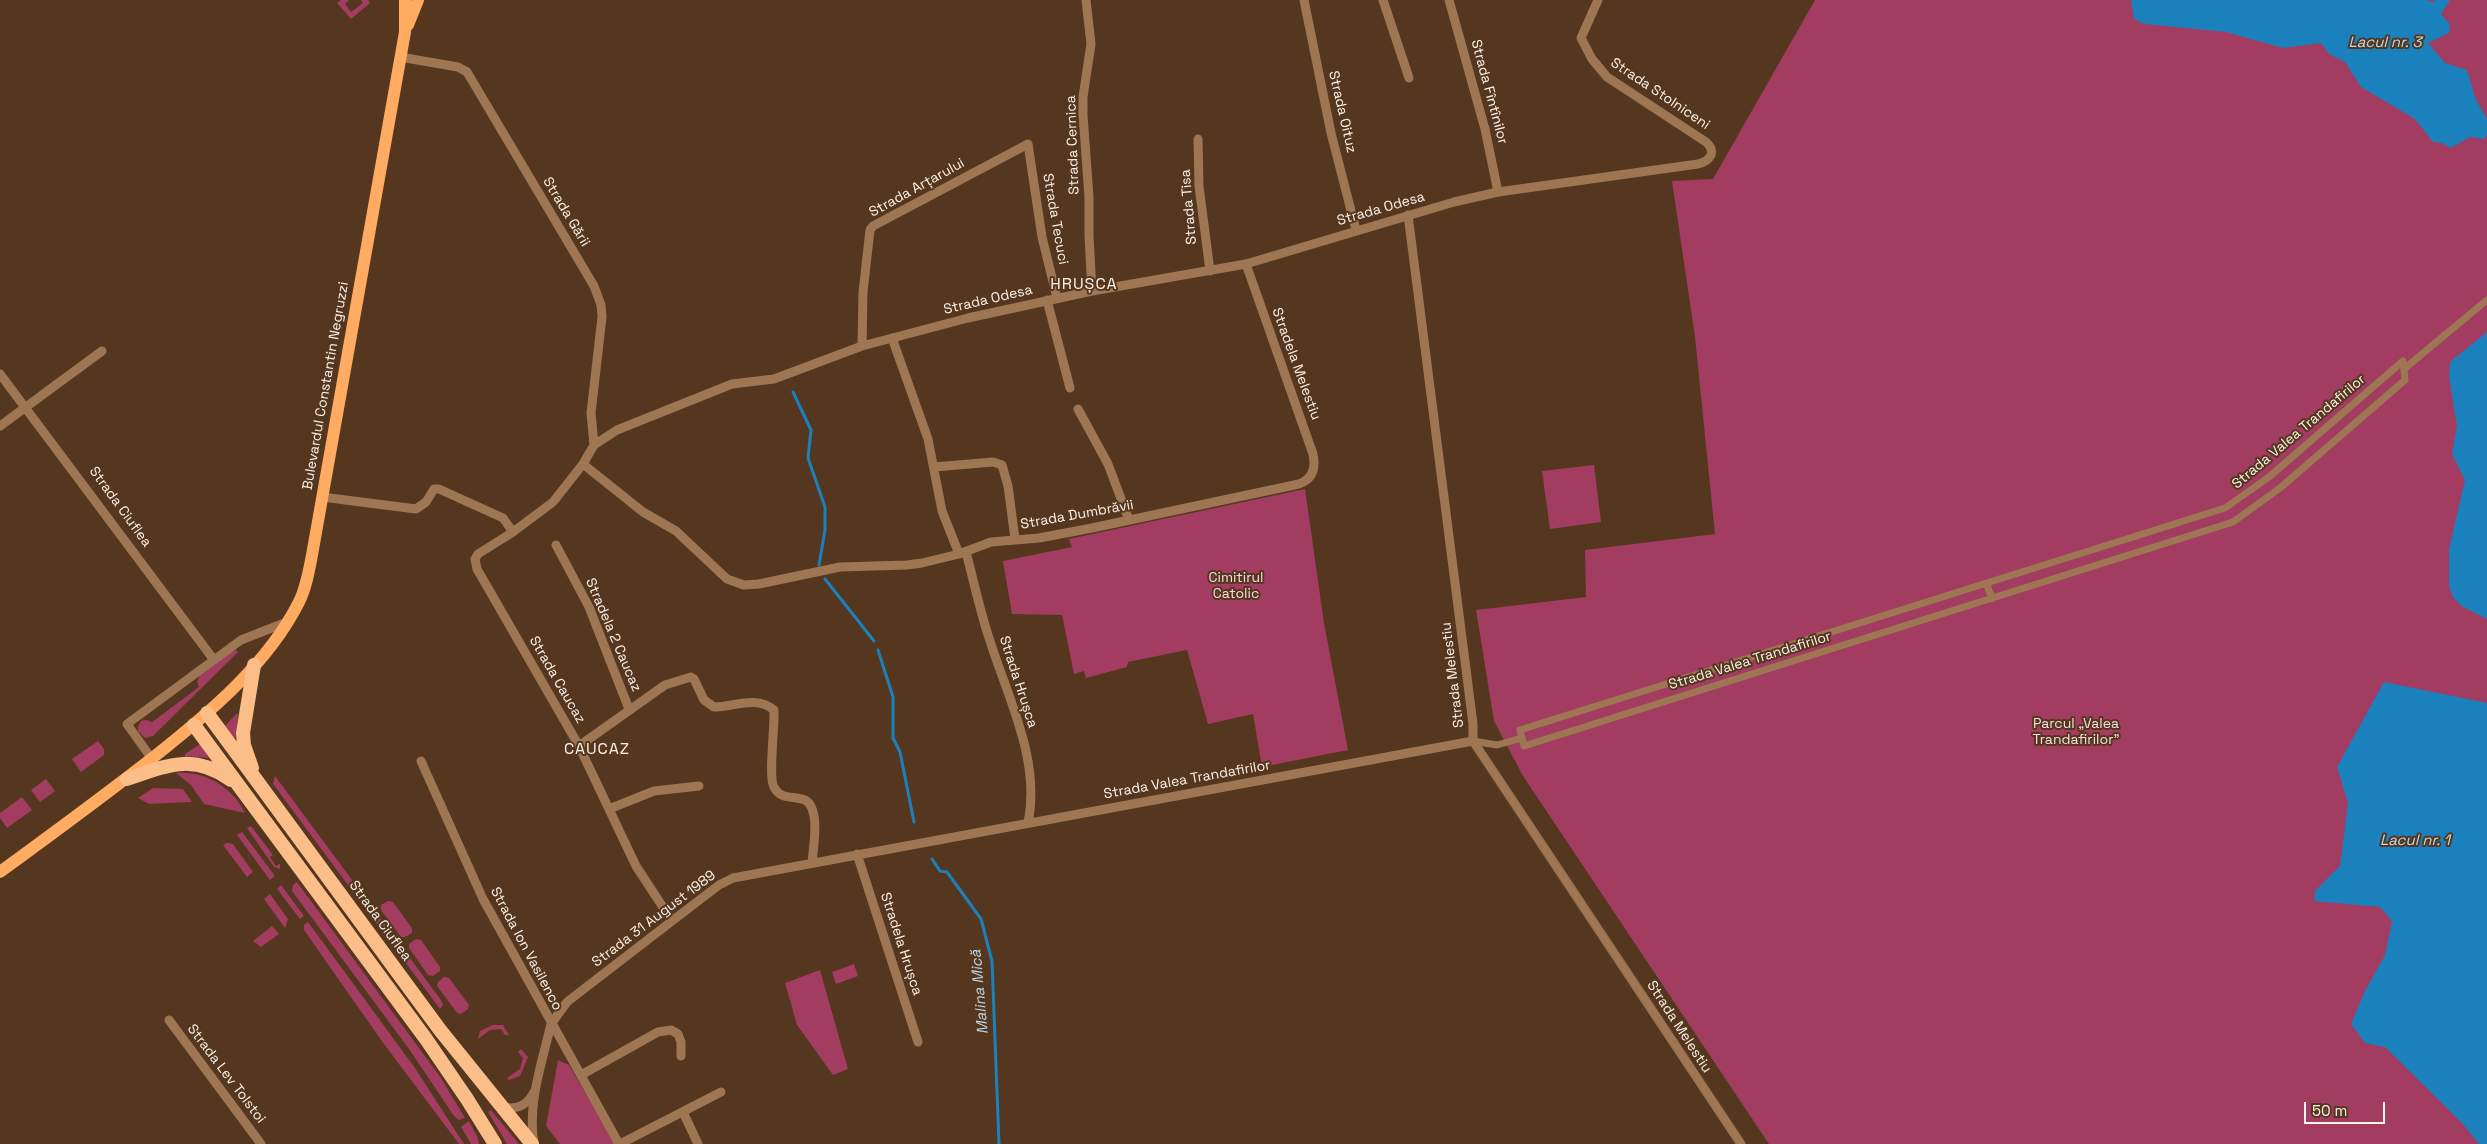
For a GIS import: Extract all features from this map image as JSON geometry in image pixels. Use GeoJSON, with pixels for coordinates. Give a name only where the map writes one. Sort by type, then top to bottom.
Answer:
{"type":"FeatureCollection","features":[{"type":"Feature","properties":{"kind":"highway"},"geometry":{"type":"LineString","coordinates":[[254,665],[243,733],[244,745],[255,778]]}},
{"type":"Feature","properties":{"kind":"highway","name":"Strada Ciuflea"},"geometry":{"type":"LineString","coordinates":[[207,714],[440,1030],[533,1144]]}},
{"type":"Feature","properties":{"kind":"highway"},"geometry":{"type":"LineString","coordinates":[[194,725],[426,1039],[463,1092],[495,1144]]}},
{"type":"Feature","properties":{"kind":"highway"},"geometry":{"type":"LineString","coordinates":[[127,779],[163,767],[187,764],[212,768],[242,788]]}},
{"type":"Feature","properties":{"kind":"main road","name":"Bulevardul Constantin Negruzzi"},"geometry":{"type":"LineString","coordinates":[[404,0],[405,32]]}},
{"type":"Feature","properties":{"kind":"main road","name":"Bulevardul Constantin Negruzzi"},"geometry":{"type":"LineString","coordinates":[[0,872],[127,779],[207,714],[254,665],[287,622],[304,591],[400,57],[405,32],[418,0]]}},
{"type":"Feature","properties":{"kind":"street","name":"Strada Cernica"},"geometry":{"type":"LineString","coordinates":[[1086,0],[1091,44],[1083,97],[1083,115],[1089,197],[1092,290]]}},
{"type":"Feature","properties":{"kind":"street","name":"Strada Oituz"},"geometry":{"type":"LineString","coordinates":[[1304,0],[1331,133],[1356,230]]}},
{"type":"Feature","properties":{"kind":"street"},"geometry":{"type":"LineString","coordinates":[[1383,0],[1409,78]]}},
{"type":"Feature","properties":{"kind":"street","name":"Strada Fîntînilor"},"geometry":{"type":"LineString","coordinates":[[1449,0],[1486,130],[1498,192]]}},
{"type":"Feature","properties":{"kind":"street","name":"Strada Stolniceni"},"geometry":{"type":"LineString","coordinates":[[1598,0],[1581,38],[1597,67],[1607,77],[1706,142],[1712,147],[1711,157]]}},
{"type":"Feature","properties":{"kind":"street","name":"Strada Gării"},"geometry":{"type":"LineString","coordinates":[[400,57],[458,67],[467,72],[594,286],[602,305],[602,318],[591,414],[594,446]]}},
{"type":"Feature","properties":{"kind":"street","name":"Strada Tisa"},"geometry":{"type":"LineString","coordinates":[[1198,140],[1199,186],[1210,271]]}},
{"type":"Feature","properties":{"kind":"street","name":"Strada Tecuci"},"geometry":{"type":"LineString","coordinates":[[1028,144],[1042,237],[1057,298]]}},
{"type":"Feature","properties":{"kind":"street","name":"Strada Arțarului"},"geometry":{"type":"LineString","coordinates":[[862,346],[863,292],[870,230],[873,226],[1028,144]]}},
{"type":"Feature","properties":{"kind":"street","name":"Strada Odesa"},"geometry":{"type":"LineString","coordinates":[[475,559],[478,554],[513,532],[553,502],[583,464],[594,446],[618,430],[732,384],[774,379],[862,346],[1047,300],[1092,290],[1246,264],[1408,215],[1498,192],[1698,164],[1711,157]]}},
{"type":"Feature","properties":{"kind":"street","name":"Strada Melestiu"},"geometry":{"type":"LineString","coordinates":[[1408,215],[1473,724],[1473,740],[1742,1144]]}},
{"type":"Feature","properties":{"kind":"street","name":"Stradela Melestiu"},"geometry":{"type":"LineString","coordinates":[[1246,264],[1313,454],[1313,474]]}},
{"type":"Feature","properties":{"kind":"street"},"geometry":{"type":"LineString","coordinates":[[1047,300],[1070,388]]}},
{"type":"Feature","properties":{"kind":"street","name":"Strada Valea Trandafirilor"},"geometry":{"type":"LineString","coordinates":[[2404,369],[2487,300]]}},
{"type":"Feature","properties":{"kind":"street","name":"Strada Hrușca"},"geometry":{"type":"LineString","coordinates":[[892,338],[928,439],[942,510],[963,553],[1017,720],[1028,765],[1032,792],[1028,823]]}},
{"type":"Feature","properties":{"kind":"street"},"geometry":{"type":"LineString","coordinates":[[0,426],[102,352]]}},
{"type":"Feature","properties":{"kind":"street","name":"Strada Valea Trandafirilor"},"geometry":{"type":"LineString","coordinates":[[2403,361],[2405,380],[2253,510],[2234,522],[1524,746],[1520,730],[2172,527],[2225,508],[2238,501],[2334,422],[2403,361]]}},
{"type":"Feature","properties":{"kind":"street","name":"Strada Ciuflea"},"geometry":{"type":"LineString","coordinates":[[0,374],[214,660]]}},
{"type":"Feature","properties":{"kind":"street"},"geometry":{"type":"LineString","coordinates":[[1078,409],[1112,473],[1129,520]]}},
{"type":"Feature","properties":{"kind":"street"},"geometry":{"type":"LineString","coordinates":[[934,467],[993,462],[1002,465],[1008,486],[1015,539]]}},
{"type":"Feature","properties":{"kind":"street","name":"Strada Dumbrăvii"},"geometry":{"type":"LineString","coordinates":[[583,464],[643,512],[676,531],[727,580],[744,585],[858,566],[907,565],[963,553],[991,542],[1057,535],[1299,484],[1313,474]]}},
{"type":"Feature","properties":{"kind":"street"},"geometry":{"type":"LineString","coordinates":[[322,497],[416,509],[426,502],[434,489],[439,489],[502,518],[513,532]]}},
{"type":"Feature","properties":{"kind":"street"},"geometry":{"type":"LineString","coordinates":[[2172,527],[2175,541]]}},
{"type":"Feature","properties":{"kind":"street","name":"Stradela 2 Caucaz"},"geometry":{"type":"LineString","coordinates":[[556,545],[589,607],[629,709]]}},
{"type":"Feature","properties":{"kind":"street","name":"Strada Caucaz"},"geometry":{"type":"LineString","coordinates":[[475,559],[477,569],[579,746],[636,866],[672,921]]}},
{"type":"Feature","properties":{"kind":"street"},"geometry":{"type":"LineString","coordinates":[[1987,585],[1992,599]]}},
{"type":"Feature","properties":{"kind":"street"},"geometry":{"type":"LineString","coordinates":[[152,758],[127,724],[241,640],[287,622]]}},
{"type":"Feature","properties":{"kind":"street"},"geometry":{"type":"LineString","coordinates":[[579,746],[665,684],[691,677],[696,682],[704,700],[711,706],[750,703],[769,705],[774,710],[775,728],[771,780],[778,794],[804,800],[810,804],[815,831],[812,863]]}},
{"type":"Feature","properties":{"kind":"street","name":"Strada Valea Trandafirilor"},"geometry":{"type":"LineString","coordinates":[[857,854],[1473,740],[1497,746],[1522,738]]}},
{"type":"Feature","properties":{"kind":"street","name":"Strada Ion Vasilenco"},"geometry":{"type":"LineString","coordinates":[[421,761],[483,898],[550,1024],[581,1074],[620,1144]]}},
{"type":"Feature","properties":{"kind":"street"},"geometry":{"type":"LineString","coordinates":[[609,809],[654,792],[699,786]]}},
{"type":"Feature","properties":{"kind":"street","name":"Strada 31 August 1989"},"geometry":{"type":"LineString","coordinates":[[533,1144],[532,1118],[536,1089],[550,1024],[567,1002],[719,885],[733,878],[857,854]]}},
{"type":"Feature","properties":{"kind":"street","name":"Stradela Hrușca"},"geometry":{"type":"LineString","coordinates":[[857,854],[918,1042]]}},
{"type":"Feature","properties":{"kind":"street","name":"Strada Lev Tolstoi"},"geometry":{"type":"LineString","coordinates":[[169,1020],[261,1144]]}},
{"type":"Feature","properties":{"kind":"street"},"geometry":{"type":"LineString","coordinates":[[581,1074],[658,1032],[667,1029],[678,1034],[681,1042],[680,1056]]}},
{"type":"Feature","properties":{"kind":"street"},"geometry":{"type":"LineString","coordinates":[[501,1107],[522,1106],[536,1089]]}},
{"type":"Feature","properties":{"kind":"street"},"geometry":{"type":"LineString","coordinates":[[620,1144],[721,1092]]}},
{"type":"Feature","properties":{"kind":"street"},"geometry":{"type":"LineString","coordinates":[[683,1112],[698,1144]]}},
{"type":"Feature","properties":{"kind":"green space"},"geometry":{"type":"Polygon","coordinates":[[[341,0],[349,0],[345,4],[351,12],[363,3],[361,0],[368,0],[370,3],[351,19],[337,3],[341,0]]]}},
{"type":"Feature","properties":{"kind":"green space","name":"Parcul „Valea Trandafirilor”"},"geometry":{"type":"Polygon","coordinates":[[[1815,0],[2487,0],[2487,1144],[1769,1144],[1523,776],[1494,721],[1476,610],[1586,597],[1585,550],[1715,534],[1695,337],[1672,181],[1713,179],[1815,0]]]}},
{"type":"Feature","properties":{"kind":"green space"},"geometry":{"type":"Polygon","coordinates":[[[1594,465],[1601,522],[1550,529],[1542,471],[1594,465]]]}},
{"type":"Feature","properties":{"kind":"green space","name":"Cimitirul Catolic"},"geometry":{"type":"Polygon","coordinates":[[[1305,489],[1324,623],[1348,750],[1262,767],[1253,714],[1208,724],[1187,650],[1128,662],[1127,667],[1086,678],[1084,671],[1074,674],[1062,615],[1012,614],[1003,561],[1072,547],[1069,539],[1305,489]]]}},
{"type":"Feature","properties":{"kind":"green space"},"geometry":{"type":"Polygon","coordinates":[[[235,649],[238,652],[153,736],[145,738],[138,731],[141,721],[152,722],[199,687],[197,682],[200,675],[235,649]]]}},
{"type":"Feature","properties":{"kind":"green space"},"geometry":{"type":"Polygon","coordinates":[[[238,714],[236,737],[234,739],[225,726],[238,714]]]}},
{"type":"Feature","properties":{"kind":"green space"},"geometry":{"type":"Polygon","coordinates":[[[98,741],[104,749],[104,755],[81,772],[72,759],[98,741]]]}},
{"type":"Feature","properties":{"kind":"green space"},"geometry":{"type":"Polygon","coordinates":[[[200,744],[209,758],[185,756],[185,754],[200,744]]]}},
{"type":"Feature","properties":{"kind":"green space"},"geometry":{"type":"Polygon","coordinates":[[[176,773],[198,775],[217,782],[233,796],[245,813],[204,804],[191,785],[176,773]]]}},
{"type":"Feature","properties":{"kind":"green space"},"geometry":{"type":"Polygon","coordinates":[[[275,776],[441,1000],[443,1005],[440,1009],[273,784],[275,776]]]}},
{"type":"Feature","properties":{"kind":"green space"},"geometry":{"type":"Polygon","coordinates":[[[46,779],[55,791],[40,802],[31,790],[46,779]]]}},
{"type":"Feature","properties":{"kind":"green space"},"geometry":{"type":"Polygon","coordinates":[[[153,788],[183,789],[192,802],[149,804],[138,798],[153,788]]]}},
{"type":"Feature","properties":{"kind":"green space"},"geometry":{"type":"Polygon","coordinates":[[[22,797],[32,810],[7,828],[0,818],[0,813],[22,797]]]}},
{"type":"Feature","properties":{"kind":"green space"},"geometry":{"type":"Polygon","coordinates":[[[251,826],[273,855],[270,857],[276,866],[280,864],[280,869],[274,867],[247,828],[251,826]]]}},
{"type":"Feature","properties":{"kind":"green space"},"geometry":{"type":"Polygon","coordinates":[[[242,832],[275,876],[270,880],[237,835],[242,832]]]}},
{"type":"Feature","properties":{"kind":"green space"},"geometry":{"type":"Polygon","coordinates":[[[227,843],[233,844],[253,872],[247,877],[223,845],[227,843]]]}},
{"type":"Feature","properties":{"kind":"green space"},"geometry":{"type":"Polygon","coordinates":[[[297,882],[441,1078],[465,1118],[459,1120],[454,1116],[409,1049],[292,891],[293,885],[297,882]]]}},
{"type":"Feature","properties":{"kind":"green space"},"geometry":{"type":"Polygon","coordinates":[[[281,885],[304,916],[300,919],[277,889],[281,885]]]}},
{"type":"Feature","properties":{"kind":"green space"},"geometry":{"type":"Polygon","coordinates":[[[270,894],[288,919],[285,928],[264,899],[270,894]]]}},
{"type":"Feature","properties":{"kind":"green space"},"geometry":{"type":"Polygon","coordinates":[[[388,901],[393,902],[412,928],[412,933],[401,937],[381,910],[381,905],[388,901]]]}},
{"type":"Feature","properties":{"kind":"green space"},"geometry":{"type":"Polygon","coordinates":[[[308,922],[415,1068],[464,1144],[459,1144],[381,1040],[304,930],[304,925],[308,922]]]}},
{"type":"Feature","properties":{"kind":"green space"},"geometry":{"type":"Polygon","coordinates":[[[272,926],[279,934],[261,947],[253,941],[272,926]]]}},
{"type":"Feature","properties":{"kind":"green space"},"geometry":{"type":"Polygon","coordinates":[[[416,939],[421,940],[440,967],[440,971],[433,976],[428,975],[409,948],[409,944],[416,939]]]}},
{"type":"Feature","properties":{"kind":"green space"},"geometry":{"type":"Polygon","coordinates":[[[854,964],[858,976],[836,984],[832,972],[854,964]]]}},
{"type":"Feature","properties":{"kind":"green space"},"geometry":{"type":"Polygon","coordinates":[[[820,970],[848,1069],[833,1075],[797,1025],[785,983],[820,970]]]}},
{"type":"Feature","properties":{"kind":"green space"},"geometry":{"type":"Polygon","coordinates":[[[444,977],[449,978],[469,1005],[468,1009],[461,1014],[457,1013],[437,986],[438,982],[444,977]]]}},
{"type":"Feature","properties":{"kind":"green space"},"geometry":{"type":"Polygon","coordinates":[[[493,1025],[503,1025],[509,1035],[505,1035],[501,1029],[490,1030],[478,1039],[480,1031],[493,1025]]]}},
{"type":"Feature","properties":{"kind":"green space"},"geometry":{"type":"Polygon","coordinates":[[[521,1049],[528,1057],[520,1076],[509,1080],[507,1078],[520,1069],[523,1058],[518,1052],[521,1049]]]}},
{"type":"Feature","properties":{"kind":"green space"},"geometry":{"type":"Polygon","coordinates":[[[558,1060],[569,1065],[615,1144],[560,1144],[546,1126],[558,1060]]]}},
{"type":"Feature","properties":{"kind":"green space"},"geometry":{"type":"Polygon","coordinates":[[[491,1110],[519,1144],[507,1144],[488,1112],[491,1110]]]}},
{"type":"Feature","properties":{"kind":"green space"},"geometry":{"type":"Polygon","coordinates":[[[469,1121],[479,1144],[471,1144],[461,1127],[469,1121]]]}},
{"type":"Feature","properties":{"kind":"water","name":"Lacul nr. 3"},"geometry":{"type":"Polygon","coordinates":[[[2131,0],[2427,0],[2432,2],[2436,0],[2450,0],[2441,14],[2450,25],[2449,33],[2428,43],[2445,63],[2467,70],[2476,100],[2487,119],[2487,135],[2484,139],[2470,137],[2451,148],[2442,143],[2433,142],[2415,119],[2361,87],[2345,62],[2329,54],[2321,43],[2283,48],[2226,32],[2144,24],[2134,19],[2131,0]]]}},
{"type":"Feature","properties":{"kind":"water"},"geometry":{"type":"Polygon","coordinates":[[[2487,332],[2487,619],[2461,606],[2453,597],[2449,586],[2449,549],[2465,480],[2452,454],[2457,426],[2449,377],[2450,362],[2487,332]]]}},
{"type":"Feature","properties":{"kind":"water","name":"Lacul nr. 1"},"geometry":{"type":"Polygon","coordinates":[[[2384,682],[2487,703],[2487,1144],[2479,1144],[2462,1123],[2385,1047],[2365,1043],[2351,1024],[2365,991],[2385,955],[2392,921],[2380,907],[2314,901],[2315,891],[2340,866],[2348,803],[2337,767],[2384,682]]]}},
{"type":"Feature","properties":{"kind":"waterway","name":"Malina Mică"},"geometry":{"type":"LineString","coordinates":[[793,392],[811,430],[808,458],[825,507],[825,530],[819,565]]}},
{"type":"Feature","properties":{"kind":"waterway","name":"Malina Mică"},"geometry":{"type":"LineString","coordinates":[[825,579],[874,641]]}},
{"type":"Feature","properties":{"kind":"waterway","name":"Malina Mică"},"geometry":{"type":"LineString","coordinates":[[878,650],[893,697],[893,738],[900,752],[914,822]]}},
{"type":"Feature","properties":{"kind":"waterway","name":"Malina Mică"},"geometry":{"type":"LineString","coordinates":[[932,859],[940,871],[947,872],[981,919],[992,961],[999,1144]]}},
{"type":"Feature","properties":{"kind":"district","name":"HRUȘCA"},"geometry":{"type":"Point","coordinates":[1084,285]}},
{"type":"Feature","properties":{"kind":"district","name":"CAUCAZ"},"geometry":{"type":"Point","coordinates":[597,750]}}]}
